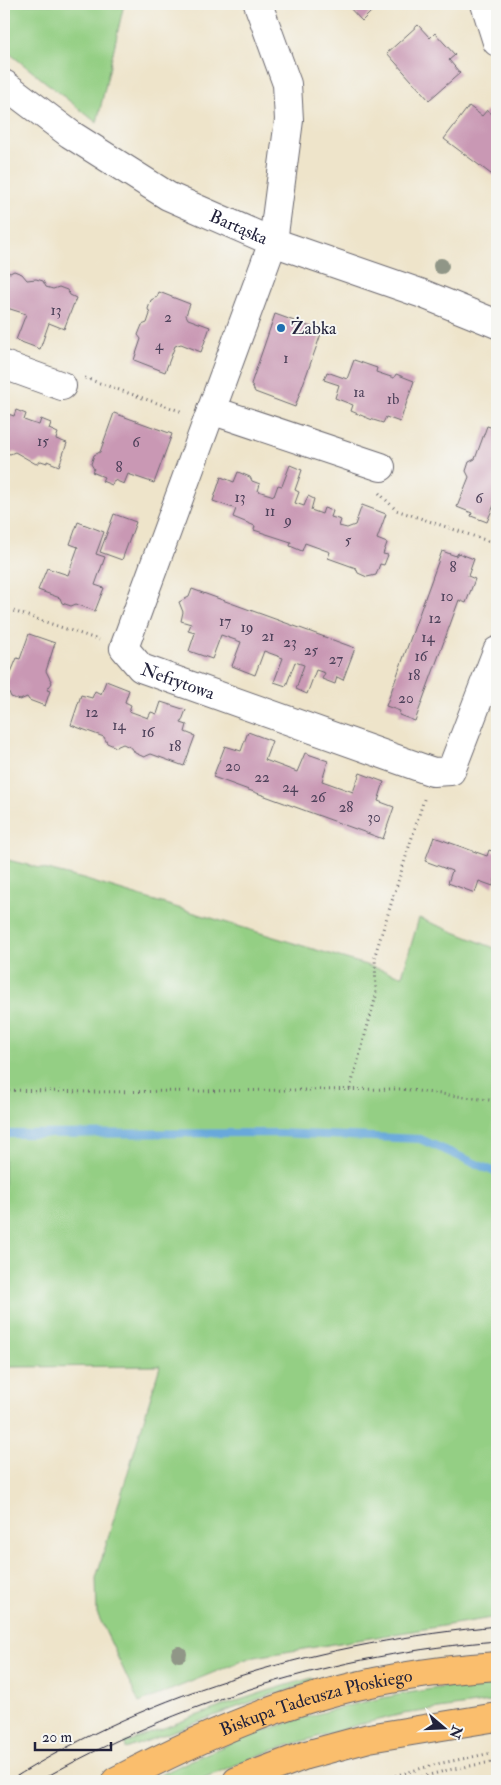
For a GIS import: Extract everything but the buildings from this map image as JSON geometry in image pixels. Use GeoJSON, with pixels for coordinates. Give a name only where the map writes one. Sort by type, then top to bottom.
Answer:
{"type":"FeatureCollection","features":[{"type":"Feature","properties":{"kind":"main road","name":"Biskupa Tadeusza Płoskiego"},"geometry":{"type":"LineString","coordinates":[[116,1781],[177,1750],[229,1727],[312,1697],[446,1669],[497,1666]]}},
{"type":"Feature","properties":{"kind":"main road"},"geometry":{"type":"LineString","coordinates":[[237,1781],[306,1755],[369,1738],[497,1717]]}},
{"type":"Feature","properties":{"kind":"street","name":"Nefrytowa"},"geometry":{"type":"LineString","coordinates":[[258,4],[287,84],[288,120],[273,242],[124,648],[141,668],[442,771]]}},
{"type":"Feature","properties":{"kind":"street"},"geometry":{"type":"LineString","coordinates":[[485,4],[497,42]]}},
{"type":"Feature","properties":{"kind":"street","name":"Bartąska"},"geometry":{"type":"LineString","coordinates":[[4,84],[70,134],[168,196],[273,242],[423,294],[497,324]]}},
{"type":"Feature","properties":{"kind":"street"},"geometry":{"type":"LineString","coordinates":[[4,365],[62,386]]}},
{"type":"Feature","properties":{"kind":"street"},"geometry":{"type":"LineString","coordinates":[[209,415],[382,467]]}},
{"type":"Feature","properties":{"kind":"street"},"geometry":{"type":"LineString","coordinates":[[442,771],[497,651]]}},
{"type":"Feature","properties":{"kind":"path"},"geometry":{"type":"LineString","coordinates":[[62,386],[86,378],[209,415]]}},
{"type":"Feature","properties":{"kind":"path"},"geometry":{"type":"LineString","coordinates":[[379,495],[396,510],[497,544]]}},
{"type":"Feature","properties":{"kind":"path"},"geometry":{"type":"LineString","coordinates":[[4,608],[124,648]]}},
{"type":"Feature","properties":{"kind":"path"},"geometry":{"type":"LineString","coordinates":[[350,1089],[376,996],[375,955],[388,908],[442,771]]}},
{"type":"Feature","properties":{"kind":"path"},"geometry":{"type":"LineString","coordinates":[[4,1090],[90,1092],[401,1089],[497,1101]]}},
{"type":"Feature","properties":{"kind":"path"},"geometry":{"type":"LineString","coordinates":[[376,1781],[437,1764],[497,1752]]}},
{"type":"Feature","properties":{"kind":"path"},"geometry":{"type":"LineString","coordinates":[[407,1781],[448,1770],[497,1761]]}},
{"type":"Feature","properties":{"kind":"green space"},"geometry":{"type":"Polygon","coordinates":[[[4,4],[124,4],[97,123],[4,49],[4,4]]]}},
{"type":"Feature","properties":{"kind":"green space"},"geometry":{"type":"Polygon","coordinates":[[[4,859],[83,879],[402,976],[419,918],[497,949],[497,1617],[249,1658],[139,1703],[97,1613],[96,1578],[160,1366],[4,1367],[4,859]]]}},
{"type":"Feature","properties":{"kind":"green space"},"geometry":{"type":"Polygon","coordinates":[[[312,1678],[313,1682],[267,1696],[126,1749],[125,1743],[171,1725],[241,1700],[312,1678]]]}},
{"type":"Feature","properties":{"kind":"green space"},"geometry":{"type":"Polygon","coordinates":[[[497,1681],[497,1701],[403,1714],[361,1724],[270,1751],[196,1781],[149,1781],[232,1743],[318,1714],[362,1702],[407,1693],[497,1681]]]}},
{"type":"Feature","properties":{"kind":"waterway"},"geometry":{"type":"LineString","coordinates":[[4,1134],[278,1133],[420,1139],[497,1173]]}},
{"type":"Feature","properties":{"kind":"tram line"},"geometry":{"type":"LineString","coordinates":[[9,1781],[65,1748],[123,1720],[183,1695],[244,1675],[306,1658],[369,1644],[433,1633],[497,1626]]}},
{"type":"Feature","properties":{"kind":"tram line"},"geometry":{"type":"LineString","coordinates":[[39,1781],[147,1727],[203,1705],[260,1686],[318,1670],[377,1657],[437,1647],[497,1641]]}},
{"type":"Feature","properties":{"kind":"place","name":"Żabka"},"geometry":{"type":"Point","coordinates":[281,328]}}]}
